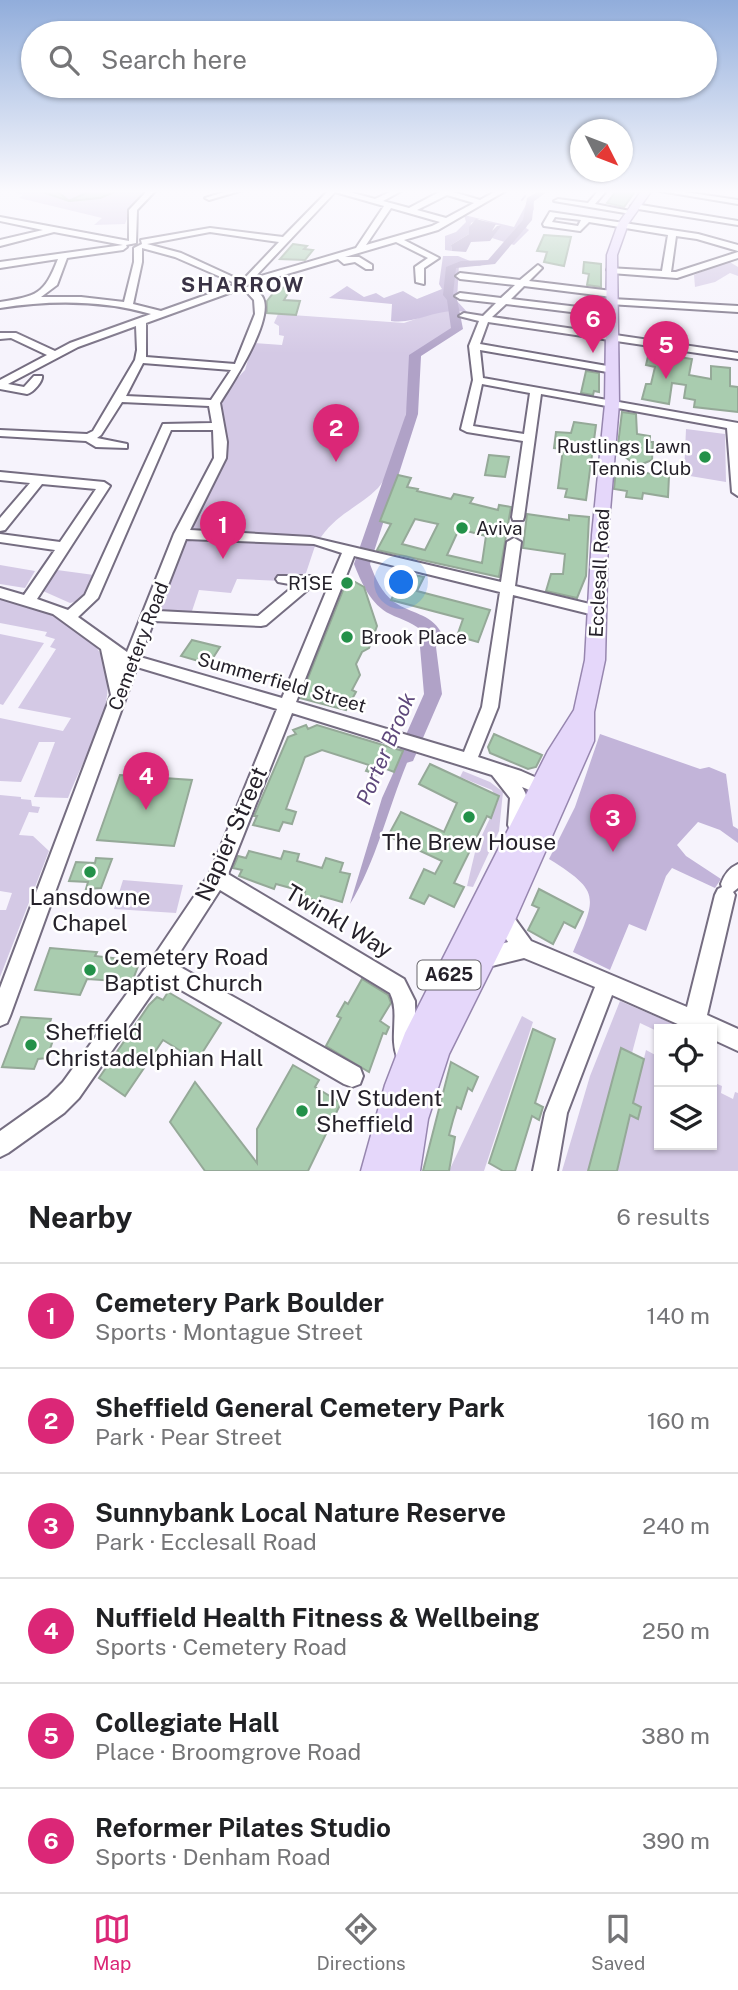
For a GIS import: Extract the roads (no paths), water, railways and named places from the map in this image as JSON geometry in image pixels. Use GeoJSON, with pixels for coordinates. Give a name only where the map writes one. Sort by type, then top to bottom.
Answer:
{"type":"FeatureCollection","features":[{"type":"Feature","properties":{"kind":"main road","name":"Ecclesall Road"},"geometry":{"type":"LineString","coordinates":[[376,1171],[390,1109],[404,1068],[515,843],[584,741],[584,712],[592,684],[602,509],[612,404],[611,270],[615,245]]}},
{"type":"Feature","properties":{"kind":"main road","name":"Ecclesall Road"},"geometry":{"type":"LineString","coordinates":[[405,1171],[419,1101],[437,1050],[503,919],[550,795]]}},
{"type":"Feature","properties":{"kind":"street"},"geometry":{"type":"LineString","coordinates":[[0,265],[131,245]]}},
{"type":"Feature","properties":{"kind":"street"},"geometry":{"type":"LineString","coordinates":[[129,303],[128,293],[140,256],[136,245]]}},
{"type":"Feature","properties":{"kind":"street"},"geometry":{"type":"LineString","coordinates":[[119,399],[215,403],[239,367],[261,308],[259,299],[244,284],[178,255],[138,245]]}},
{"type":"Feature","properties":{"kind":"street"},"geometry":{"type":"LineString","coordinates":[[244,284],[280,245]]}},
{"type":"Feature","properties":{"kind":"street"},"geometry":{"type":"LineString","coordinates":[[359,250],[363,245]]}},
{"type":"Feature","properties":{"kind":"street"},"geometry":{"type":"LineString","coordinates":[[0,385],[53,354],[141,321],[244,284],[377,245]]}},
{"type":"Feature","properties":{"kind":"street"},"geometry":{"type":"LineString","coordinates":[[408,245],[435,258],[419,267],[421,282]]}},
{"type":"Feature","properties":{"kind":"street"},"geometry":{"type":"LineString","coordinates":[[666,274],[670,245]]}},
{"type":"Feature","properties":{"kind":"street"},"geometry":{"type":"LineString","coordinates":[[30,301],[52,285],[64,254]]}},
{"type":"Feature","properties":{"kind":"street"},"geometry":{"type":"LineString","coordinates":[[611,270],[684,274],[738,255]]}},
{"type":"Feature","properties":{"kind":"street"},"geometry":{"type":"LineString","coordinates":[[338,257],[347,262],[356,259],[369,267]]}},
{"type":"Feature","properties":{"kind":"street"},"geometry":{"type":"LineString","coordinates":[[529,438],[468,430],[478,380],[474,346],[484,320],[538,268]]}},
{"type":"Feature","properties":{"kind":"street"},"geometry":{"type":"LineString","coordinates":[[460,276],[522,283],[612,303]]}},
{"type":"Feature","properties":{"kind":"street"},"geometry":{"type":"LineString","coordinates":[[460,296],[504,301],[738,309]]}},
{"type":"Feature","properties":{"kind":"street"},"geometry":{"type":"LineString","coordinates":[[0,305],[30,301],[129,303],[161,314]]}},
{"type":"Feature","properties":{"kind":"street"},"geometry":{"type":"LineString","coordinates":[[464,316],[613,340],[738,356]]}},
{"type":"Feature","properties":{"kind":"street"},"geometry":{"type":"LineString","coordinates":[[89,438],[97,433],[119,399],[145,349],[139,332],[141,321]]}},
{"type":"Feature","properties":{"kind":"street"},"geometry":{"type":"LineString","coordinates":[[0,336],[12,335],[53,354]]}},
{"type":"Feature","properties":{"kind":"street"},"geometry":{"type":"LineString","coordinates":[[474,346],[612,370]]}},
{"type":"Feature","properties":{"kind":"street"},"geometry":{"type":"LineString","coordinates":[[140,360],[239,367]]}},
{"type":"Feature","properties":{"kind":"street"},"geometry":{"type":"LineString","coordinates":[[0,385],[27,391],[38,378]]}},
{"type":"Feature","properties":{"kind":"street"},"geometry":{"type":"LineString","coordinates":[[478,380],[735,426],[738,492]]}},
{"type":"Feature","properties":{"kind":"street"},"geometry":{"type":"LineString","coordinates":[[517,517],[536,391]]}},
{"type":"Feature","properties":{"kind":"street","name":"Cemetery Road"},"geometry":{"type":"LineString","coordinates":[[1,1012],[148,616],[181,534],[220,458],[215,403]]}},
{"type":"Feature","properties":{"kind":"street"},"geometry":{"type":"LineString","coordinates":[[69,617],[92,598],[167,426],[218,427]]}},
{"type":"Feature","properties":{"kind":"street"},"geometry":{"type":"LineString","coordinates":[[0,433],[89,438],[96,443],[124,446]]}},
{"type":"Feature","properties":{"kind":"street"},"geometry":{"type":"LineString","coordinates":[[0,476],[104,486],[29,599]]}},
{"type":"Feature","properties":{"kind":"street"},"geometry":{"type":"LineString","coordinates":[[0,527],[39,479]]}},
{"type":"Feature","properties":{"kind":"street"},"geometry":{"type":"LineString","coordinates":[[181,534],[315,542],[597,611]]}},
{"type":"Feature","properties":{"kind":"street"},"geometry":{"type":"LineString","coordinates":[[0,538],[65,547]]}},
{"type":"Feature","properties":{"kind":"street"},"geometry":{"type":"LineString","coordinates":[[468,762],[490,707],[514,542]]}},
{"type":"Feature","properties":{"kind":"street","name":"Napier Street"},"geometry":{"type":"LineString","coordinates":[[0,1144],[46,1113],[67,1093],[159,966],[218,878],[288,706],[309,646],[360,552]]}},
{"type":"Feature","properties":{"kind":"street"},"geometry":{"type":"LineString","coordinates":[[148,616],[261,621],[316,582],[283,579]]}},
{"type":"Feature","properties":{"kind":"street","name":"Summerfield Street"},"geometry":{"type":"LineString","coordinates":[[0,593],[29,599],[69,617],[131,660],[411,742],[499,773],[550,795]]}},
{"type":"Feature","properties":{"kind":"street"},"geometry":{"type":"LineString","coordinates":[[108,646],[118,695]]}},
{"type":"Feature","properties":{"kind":"street","name":"Ecclesall Road"},"geometry":{"type":"LineString","coordinates":[[499,773],[514,788],[520,799],[515,843]]}},
{"type":"Feature","properties":{"kind":"street","name":"Twinkl Way"},"geometry":{"type":"LineString","coordinates":[[218,878],[397,986],[405,1001],[404,1068]]}},
{"type":"Feature","properties":{"kind":"street"},"geometry":{"type":"LineString","coordinates":[[695,1021],[705,972],[731,884]]}},
{"type":"Feature","properties":{"kind":"street"},"geometry":{"type":"LineString","coordinates":[[503,919],[524,948],[738,1040]]}},
{"type":"Feature","properties":{"kind":"street"},"geometry":{"type":"LineString","coordinates":[[484,958],[524,948]]}},
{"type":"Feature","properties":{"kind":"street"},"geometry":{"type":"LineString","coordinates":[[159,966],[352,1076]]}},
{"type":"Feature","properties":{"kind":"street"},"geometry":{"type":"LineString","coordinates":[[545,1171],[556,1113],[607,982]]}},
{"type":"Feature","properties":{"kind":"waterway","name":"Porter Brook"},"geometry":{"type":"LineString","coordinates":[[406,755],[433,694],[428,647],[433,632],[423,622],[385,603],[371,585],[362,564],[412,414],[415,355],[457,329],[452,299],[448,295],[451,267],[492,262],[505,245]]}},
{"type":"Feature","properties":{"kind":"place","name":"Reformer Pilates Studio"},"geometry":{"type":"Point","coordinates":[593,353]}},
{"type":"Feature","properties":{"kind":"place","name":"Collegiate Hall"},"geometry":{"type":"Point","coordinates":[666,379]}},
{"type":"Feature","properties":{"kind":"place","name":"Rustlings Lawn Tennis Club"},"geometry":{"type":"Point","coordinates":[705,457]}},
{"type":"Feature","properties":{"kind":"place","name":"Sheffield General Cemetery Park"},"geometry":{"type":"Point","coordinates":[336,462]}},
{"type":"Feature","properties":{"kind":"place","name":"Aviva"},"geometry":{"type":"Point","coordinates":[462,528]}},
{"type":"Feature","properties":{"kind":"place","name":"Cemetery Park Boulder"},"geometry":{"type":"Point","coordinates":[223,559]}},
{"type":"Feature","properties":{"kind":"place","name":"R1SE"},"geometry":{"type":"Point","coordinates":[347,583]}},
{"type":"Feature","properties":{"kind":"place","name":"Brook Place"},"geometry":{"type":"Point","coordinates":[347,637]}},
{"type":"Feature","properties":{"kind":"place","name":"Nuffield Health Fitness & Wellbeing"},"geometry":{"type":"Point","coordinates":[146,810]}},
{"type":"Feature","properties":{"kind":"place","name":"The Brew House"},"geometry":{"type":"Point","coordinates":[469,817]}},
{"type":"Feature","properties":{"kind":"place","name":"Sunnybank Local Nature Reserve"},"geometry":{"type":"Point","coordinates":[613,852]}},
{"type":"Feature","properties":{"kind":"place","name":"Lansdowne Chapel"},"geometry":{"type":"Point","coordinates":[90,872]}},
{"type":"Feature","properties":{"kind":"place","name":"Cemetery Road Baptist Church"},"geometry":{"type":"Point","coordinates":[90,970]}},
{"type":"Feature","properties":{"kind":"place","name":"Sheffield Christadelphian Hall"},"geometry":{"type":"Point","coordinates":[31,1045]}},
{"type":"Feature","properties":{"kind":"place","name":"LIV Student Sheffield"},"geometry":{"type":"Point","coordinates":[302,1111]}},
{"type":"Feature","properties":{"kind":"district","name":"SHARROW"},"geometry":{"type":"Point","coordinates":[243,285]}}]}
